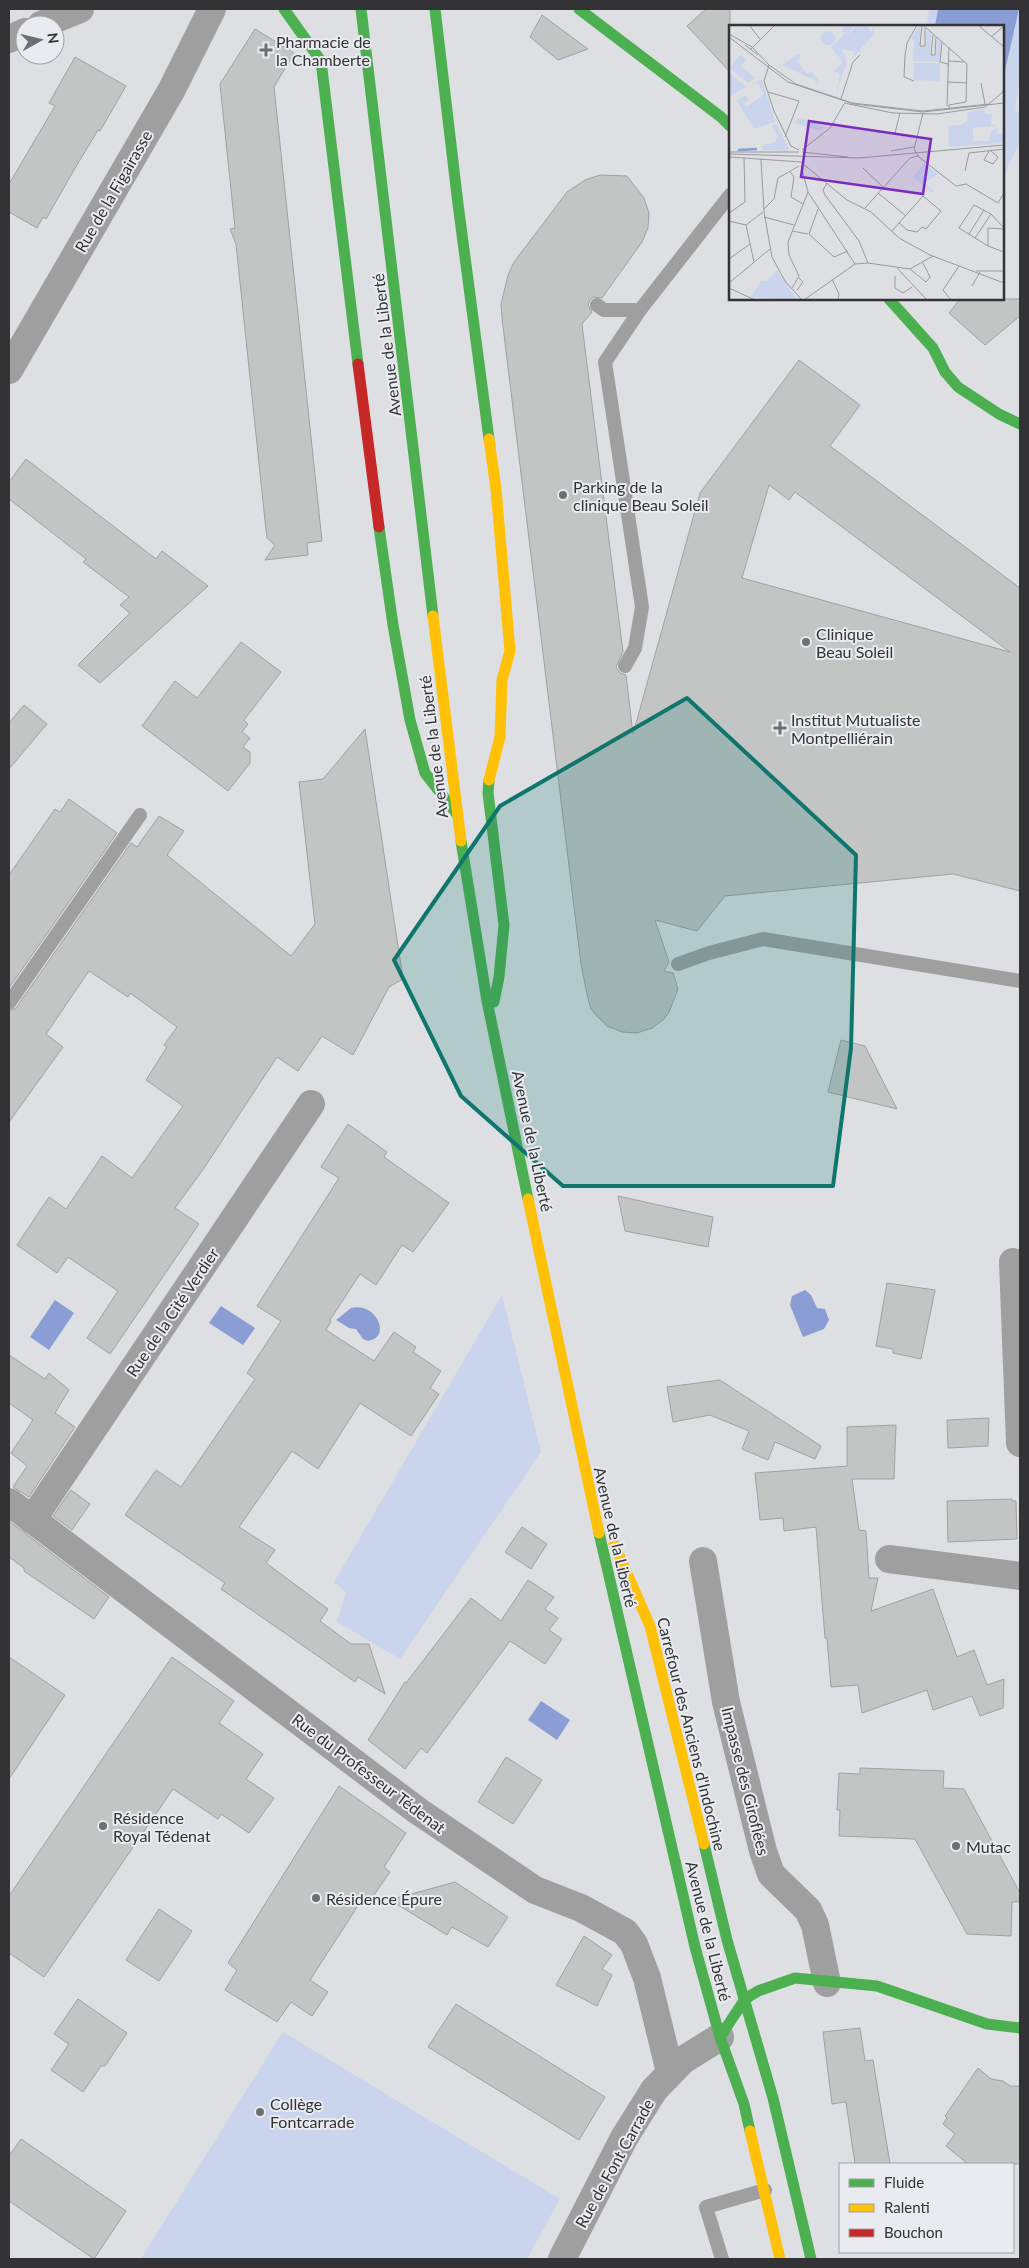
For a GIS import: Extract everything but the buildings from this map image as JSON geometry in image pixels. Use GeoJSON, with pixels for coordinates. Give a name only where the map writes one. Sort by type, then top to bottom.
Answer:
{"type":"FeatureCollection","features":[{"type":"Feature","properties":{"kind":"main road"},"geometry":{"type":"LineString","coordinates":[[284,9],[321,61],[376,506],[410,720],[425,773],[457,814]]}},
{"type":"Feature","properties":{"kind":"main road","name":"Avenue de la Liberté"},"geometry":{"type":"LineString","coordinates":[[362,9],[457,814],[491,1020],[587,1484],[695,1947],[720,2037],[744,2104],[780,2259]]}},
{"type":"Feature","properties":{"kind":"main road"},"geometry":{"type":"LineString","coordinates":[[435,9],[458,204],[496,489],[510,651],[502,680],[500,737],[489,775],[504,925],[499,976],[491,1020]]}},
{"type":"Feature","properties":{"kind":"main road"},"geometry":{"type":"LineString","coordinates":[[579,9],[727,116]]}},
{"type":"Feature","properties":{"kind":"main road"},"geometry":{"type":"LineString","coordinates":[[890,300],[933,348],[945,372],[958,387],[999,414],[1020,424]]}},
{"type":"Feature","properties":{"kind":"main road","name":"Carrefour des Anciens d'Indochine"},"geometry":{"type":"LineString","coordinates":[[587,1484],[650,1626],[727,1940],[773,2098],[811,2259]]}},
{"type":"Feature","properties":{"kind":"main road"},"geometry":{"type":"LineString","coordinates":[[720,2037],[745,1999],[758,1991],[794,1978],[828,1983],[877,1986],[987,2024],[1020,2028]]}},
{"type":"Feature","properties":{"kind":"street"},"geometry":{"type":"LineString","coordinates":[[65,15],[80,9]]}},
{"type":"Feature","properties":{"kind":"street","name":"Rue de la Figairasse"},"geometry":{"type":"LineString","coordinates":[[9,370],[171,91],[212,9]]}},
{"type":"Feature","properties":{"kind":"street","name":"Rue de la Cité Verdier"},"geometry":{"type":"LineString","coordinates":[[32,1520],[311,1104]]}},
{"type":"Feature","properties":{"kind":"street"},"geometry":{"type":"LineString","coordinates":[[1014,1262],[1020,1442]]}},
{"type":"Feature","properties":{"kind":"street","name":"Rue du Professeur Tédenat"},"geometry":{"type":"LineString","coordinates":[[9,1502],[418,1811],[535,1890],[581,1908],[624,1932],[634,1944],[647,1978],[670,2072]]}},
{"type":"Feature","properties":{"kind":"street"},"geometry":{"type":"LineString","coordinates":[[889,1559],[1020,1576]]}},
{"type":"Feature","properties":{"kind":"street","name":"Impasse des Giroflées"},"geometry":{"type":"LineString","coordinates":[[703,1561],[726,1702],[763,1851],[771,1874],[808,1910],[816,1925],[828,1983]]}},
{"type":"Feature","properties":{"kind":"street","name":"Rue de Font Carrade"},"geometry":{"type":"LineString","coordinates":[[562,2259],[624,2138],[654,2090],[683,2060],[720,2037]]}},
{"type":"Feature","properties":{"kind":"lane"},"geometry":{"type":"LineString","coordinates":[[625,666],[635,648],[642,607],[605,362],[640,310],[729,196]]}},
{"type":"Feature","properties":{"kind":"lane"},"geometry":{"type":"LineString","coordinates":[[597,305],[604,310],[640,310]]}},
{"type":"Feature","properties":{"kind":"lane"},"geometry":{"type":"LineString","coordinates":[[9,1002],[140,814]]}},
{"type":"Feature","properties":{"kind":"lane"},"geometry":{"type":"LineString","coordinates":[[678,964],[709,953],[763,939],[1020,981]]}},
{"type":"Feature","properties":{"kind":"lane"},"geometry":{"type":"LineString","coordinates":[[722,2259],[706,2207],[765,2190]]}},
{"type":"Feature","properties":{"kind":"highlighted area"},"geometry":{"type":"Polygon","coordinates":[[[687,698],[856,855],[851,1048],[833,1186],[563,1186],[461,1096],[394,960],[500,806],[687,698]]]}},
{"type":"Feature","properties":{"kind":"shaded area"},"geometry":{"type":"Polygon","coordinates":[[[929,9],[1020,9],[1020,78],[1015,111],[1020,112],[1020,143],[1004,174],[1004,25],[927,25],[929,9]]]}},
{"type":"Feature","properties":{"kind":"shaded area"},"geometry":{"type":"Polygon","coordinates":[[[502,1295],[541,1452],[400,1659],[337,1622],[346,1592],[334,1582],[502,1295]]]}},
{"type":"Feature","properties":{"kind":"shaded area"},"geometry":{"type":"Polygon","coordinates":[[[283,2032],[560,2199],[527,2259],[141,2259],[283,2032]]]}},
{"type":"Feature","properties":{"kind":"water"},"geometry":{"type":"Polygon","coordinates":[[[938,9],[1019,9],[1004,75],[1004,25],[935,25],[938,9]]]}},
{"type":"Feature","properties":{"kind":"water"},"geometry":{"type":"Polygon","coordinates":[[[805,1290],[811,1295],[817,1308],[825,1309],[829,1320],[824,1329],[803,1337],[790,1305],[792,1296],[805,1290]]]}},
{"type":"Feature","properties":{"kind":"water"},"geometry":{"type":"Polygon","coordinates":[[[55,1300],[74,1313],[49,1350],[30,1337],[55,1300]]]}},
{"type":"Feature","properties":{"kind":"water"},"geometry":{"type":"Polygon","coordinates":[[[221,1306],[255,1328],[243,1345],[209,1323],[221,1306]]]}},
{"type":"Feature","properties":{"kind":"water"},"geometry":{"type":"Polygon","coordinates":[[[351,1308],[368,1310],[374,1315],[380,1328],[379,1334],[375,1338],[368,1341],[363,1339],[356,1329],[349,1328],[336,1320],[351,1308]]]}},
{"type":"Feature","properties":{"kind":"water"},"geometry":{"type":"Polygon","coordinates":[[[541,1701],[570,1720],[557,1740],[528,1720],[541,1701]]]}},
{"type":"Feature","properties":{"kind":"traffic: fast"},"geometry":{"type":"LineString","coordinates":[[284,9],[321,61],[358,364]]}},
{"type":"Feature","properties":{"kind":"traffic: fast"},"geometry":{"type":"LineString","coordinates":[[361,9],[433,616]]}},
{"type":"Feature","properties":{"kind":"traffic: fast"},"geometry":{"type":"LineString","coordinates":[[435,9],[489,439]]}},
{"type":"Feature","properties":{"kind":"traffic: fast"},"geometry":{"type":"LineString","coordinates":[[579,9],[729,125]]}},
{"type":"Feature","properties":{"kind":"traffic: fast"},"geometry":{"type":"LineString","coordinates":[[890,300],[933,348],[945,372],[958,387],[999,414],[1020,424]]}},
{"type":"Feature","properties":{"kind":"traffic: fast"},"geometry":{"type":"LineString","coordinates":[[379,527],[393,625],[410,720],[425,773],[457,814]]}},
{"type":"Feature","properties":{"kind":"traffic: fast"},"geometry":{"type":"LineString","coordinates":[[489,780],[488,793],[504,925],[499,977],[494,1002]]}},
{"type":"Feature","properties":{"kind":"traffic: fast"},"geometry":{"type":"LineString","coordinates":[[461,841],[487,1001],[528,1199]]}},
{"type":"Feature","properties":{"kind":"traffic: fast"},"geometry":{"type":"LineString","coordinates":[[599,1533],[695,1947],[720,2037],[744,2104],[750,2131]]}},
{"type":"Feature","properties":{"kind":"traffic: fast"},"geometry":{"type":"LineString","coordinates":[[704,1844],[727,1940],[773,2098],[811,2259]]}},
{"type":"Feature","properties":{"kind":"traffic: fast"},"geometry":{"type":"LineString","coordinates":[[720,2037],[745,1999],[758,1991],[795,1978],[877,1986],[987,2024],[1020,2028]]}},
{"type":"Feature","properties":{"kind":"traffic: slow"},"geometry":{"type":"LineString","coordinates":[[489,439],[496,489],[510,651],[502,680],[500,737],[489,780]]}},
{"type":"Feature","properties":{"kind":"traffic: slow"},"geometry":{"type":"LineString","coordinates":[[433,616],[461,841]]}},
{"type":"Feature","properties":{"kind":"traffic: slow"},"geometry":{"type":"LineString","coordinates":[[528,1199],[599,1533]]}},
{"type":"Feature","properties":{"kind":"traffic: slow"},"geometry":{"type":"LineString","coordinates":[[614,1544],[650,1626],[704,1844]]}},
{"type":"Feature","properties":{"kind":"traffic: slow"},"geometry":{"type":"LineString","coordinates":[[750,2131],[780,2259]]}},
{"type":"Feature","properties":{"kind":"traffic: jam"},"geometry":{"type":"LineString","coordinates":[[358,364],[379,527]]}},
{"type":"Feature","properties":{"kind":"place","name":"Pharmacie de la Chamberte"},"geometry":{"type":"Point","coordinates":[266,50]}},
{"type":"Feature","properties":{"kind":"place","name":"Parking de la clinique Beau Soleil"},"geometry":{"type":"Point","coordinates":[563,495]}},
{"type":"Feature","properties":{"kind":"place","name":"Clinique Beau Soleil"},"geometry":{"type":"Point","coordinates":[806,642]}},
{"type":"Feature","properties":{"kind":"place","name":"Institut Mutualiste Montpelliérain"},"geometry":{"type":"Point","coordinates":[780,728]}},
{"type":"Feature","properties":{"kind":"place","name":"Résidence Royal Tédenat"},"geometry":{"type":"Point","coordinates":[103,1826]}},
{"type":"Feature","properties":{"kind":"place","name":"Mutac"},"geometry":{"type":"Point","coordinates":[956,1846]}},
{"type":"Feature","properties":{"kind":"place","name":"Résidence Épure"},"geometry":{"type":"Point","coordinates":[316,1898]}},
{"type":"Feature","properties":{"kind":"place","name":"Collège Fontcarrade"},"geometry":{"type":"Point","coordinates":[260,2112]}}]}
